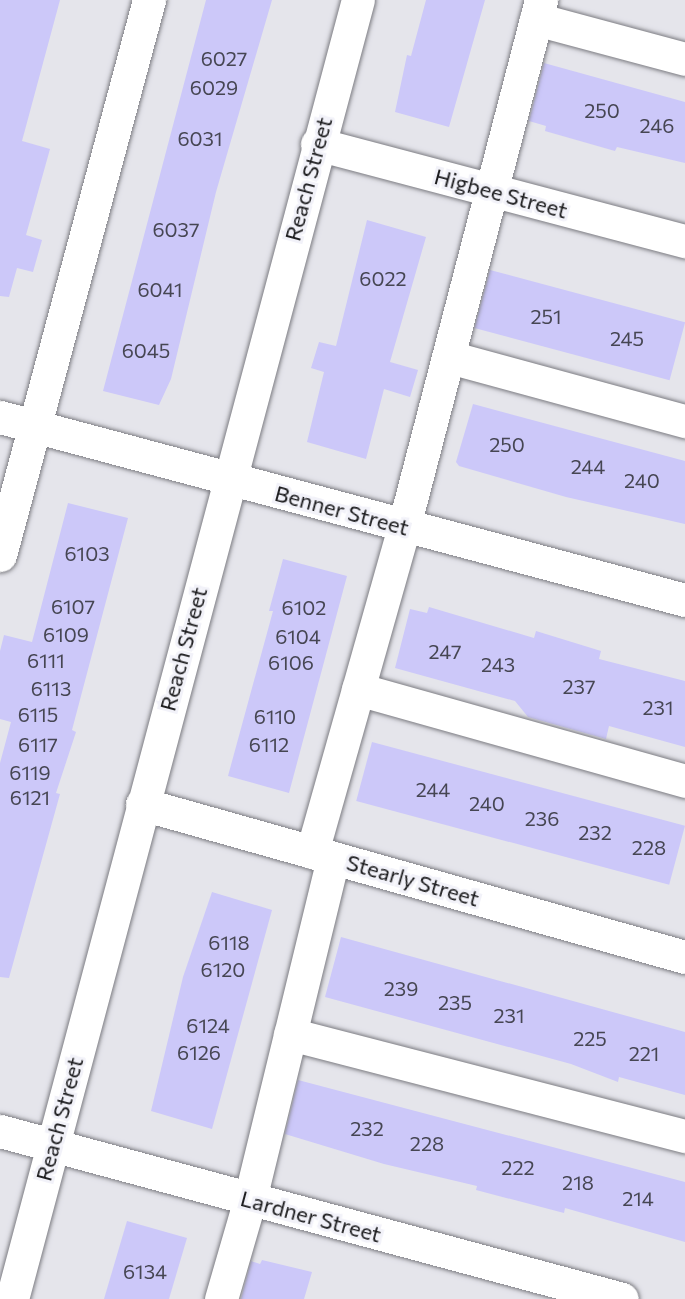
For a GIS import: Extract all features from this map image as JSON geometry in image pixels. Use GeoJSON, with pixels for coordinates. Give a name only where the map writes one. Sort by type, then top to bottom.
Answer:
{"type":"FeatureCollection","features":[{"type":"Feature","properties":{"kind":"street"},"geometry":{"type":"LineString","coordinates":[[0,555],[149,0]]}},
{"type":"Feature","properties":{"kind":"street","name":"Reach Street"},"geometry":{"type":"LineString","coordinates":[[12,1299],[317,144],[358,0]]}},
{"type":"Feature","properties":{"kind":"street"},"geometry":{"type":"LineString","coordinates":[[221,1299],[250,1199],[290,1035],[322,855],[358,689],[493,191],[538,9],[685,59]]}},
{"type":"Feature","properties":{"kind":"street","name":"Higbee Street"},"geometry":{"type":"LineString","coordinates":[[317,144],[685,242]]}},
{"type":"Feature","properties":{"kind":"street"},"geometry":{"type":"LineString","coordinates":[[449,357],[685,421]]}},
{"type":"Feature","properties":{"kind":"street","name":"Benner Street"},"geometry":{"type":"LineString","coordinates":[[0,417],[685,600]]}},
{"type":"Feature","properties":{"kind":"street"},"geometry":{"type":"LineString","coordinates":[[358,689],[685,781]]}},
{"type":"Feature","properties":{"kind":"street","name":"Stearly Street"},"geometry":{"type":"LineString","coordinates":[[142,804],[685,957]]}},
{"type":"Feature","properties":{"kind":"street"},"geometry":{"type":"LineString","coordinates":[[290,1035],[685,1136]]}},
{"type":"Feature","properties":{"kind":"street","name":"Lardner Street"},"geometry":{"type":"LineString","coordinates":[[0,1131],[622,1299]]}},
{"type":"Feature","properties":{"kind":"building"},"geometry":{"type":"Polygon","coordinates":[[[0,0],[60,0],[22,141],[50,149],[26,235],[42,240],[33,272],[17,268],[9,297],[0,296],[0,0]]]}},
{"type":"Feature","properties":{"kind":"building"},"geometry":{"type":"Polygon","coordinates":[[[206,0],[272,0],[216,192],[171,379],[159,405],[103,391],[206,0]]]}},
{"type":"Feature","properties":{"kind":"building"},"geometry":{"type":"Polygon","coordinates":[[[426,0],[485,0],[449,127],[395,112],[407,55],[411,56],[426,0]]]}},
{"type":"Feature","properties":{"kind":"building"},"geometry":{"type":"Polygon","coordinates":[[[544,63],[685,102],[685,163],[617,147],[615,151],[545,131],[546,126],[529,121],[544,63]]]}},
{"type":"Feature","properties":{"kind":"building"},"geometry":{"type":"Polygon","coordinates":[[[367,220],[426,237],[390,362],[418,370],[410,397],[384,389],[366,459],[307,442],[324,372],[311,368],[319,342],[336,346],[367,220]]]}},
{"type":"Feature","properties":{"kind":"building"},"geometry":{"type":"Polygon","coordinates":[[[490,270],[685,322],[670,380],[474,328],[490,270]]]}},
{"type":"Feature","properties":{"kind":"building"},"geometry":{"type":"Polygon","coordinates":[[[473,404],[685,461],[685,524],[566,497],[459,466],[456,462],[473,404]]]}},
{"type":"Feature","properties":{"kind":"building"},"geometry":{"type":"Polygon","coordinates":[[[68,503],[128,518],[72,730],[76,732],[56,793],[60,794],[9,978],[0,977],[0,763],[11,722],[0,719],[0,651],[4,635],[32,642],[68,503]]]}},
{"type":"Feature","properties":{"kind":"building"},"geometry":{"type":"Polygon","coordinates":[[[283,559],[347,576],[289,793],[228,776],[273,611],[269,611],[283,559]]]}},
{"type":"Feature","properties":{"kind":"building"},"geometry":{"type":"Polygon","coordinates":[[[429,607],[534,638],[536,631],[601,651],[599,659],[685,681],[685,747],[609,726],[606,739],[528,717],[515,701],[395,668],[410,609],[427,613],[429,607]]]}},
{"type":"Feature","properties":{"kind":"building"},"geometry":{"type":"Polygon","coordinates":[[[372,742],[685,826],[669,885],[356,801],[372,742]]]}},
{"type":"Feature","properties":{"kind":"building"},"geometry":{"type":"Polygon","coordinates":[[[212,892],[272,910],[212,1129],[151,1111],[183,977],[212,892]]]}},
{"type":"Feature","properties":{"kind":"building"},"geometry":{"type":"Polygon","coordinates":[[[341,937],[685,1032],[685,1095],[619,1077],[618,1082],[571,1064],[325,997],[341,937]]]}},
{"type":"Feature","properties":{"kind":"building"},"geometry":{"type":"Polygon","coordinates":[[[298,1080],[685,1182],[685,1242],[565,1208],[564,1213],[476,1190],[477,1186],[384,1164],[285,1134],[298,1080]]]}},
{"type":"Feature","properties":{"kind":"building"},"geometry":{"type":"Polygon","coordinates":[[[127,1221],[187,1238],[169,1299],[104,1299],[127,1221]]]}},
{"type":"Feature","properties":{"kind":"building"},"geometry":{"type":"Polygon","coordinates":[[[262,1260],[312,1272],[304,1299],[241,1299],[251,1261],[260,1264],[262,1260]]]}}]}
